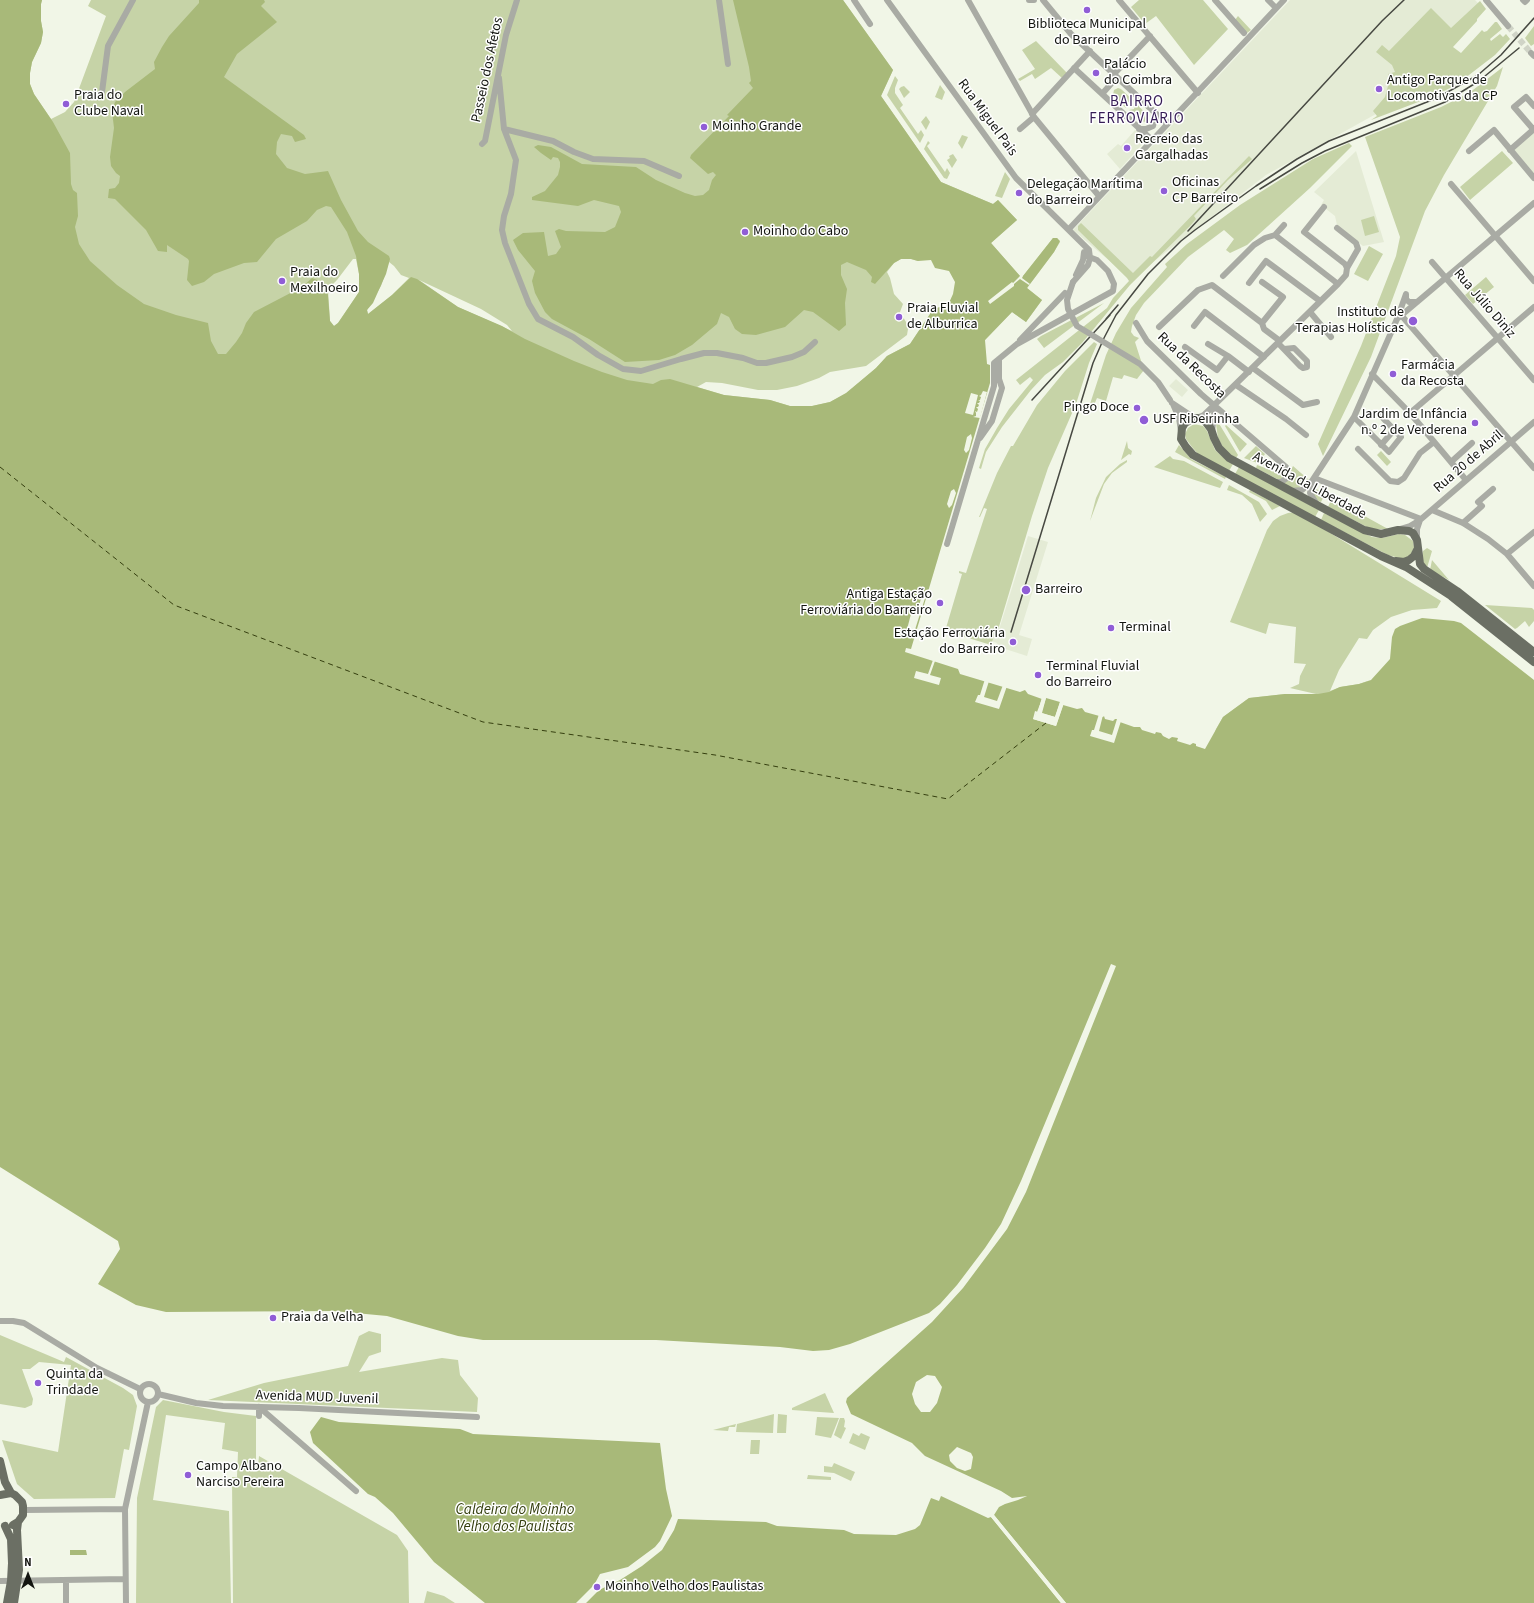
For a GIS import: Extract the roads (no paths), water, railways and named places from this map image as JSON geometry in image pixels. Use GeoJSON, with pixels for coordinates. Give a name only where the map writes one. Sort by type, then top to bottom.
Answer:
{"type":"FeatureCollection","features":[{"type":"Feature","properties":{"kind":"main road"},"geometry":{"type":"LineString","coordinates":[[1181,432],[1185,424],[1197,418]]}},
{"type":"Feature","properties":{"kind":"main road","name":"Avenida da Liberdade"},"geometry":{"type":"LineString","coordinates":[[1197,418],[1208,423],[1216,444],[1225,455],[1370,532],[1386,534],[1398,530]]}},
{"type":"Feature","properties":{"kind":"main road","name":"Avenida da Liberdade"},"geometry":{"type":"LineString","coordinates":[[1181,432],[1181,439],[1193,455],[1406,567],[1451,596],[1534,662]]}},
{"type":"Feature","properties":{"kind":"main road"},"geometry":{"type":"LineString","coordinates":[[1398,530],[1413,533],[1417,540],[1420,564],[1424,569],[1457,591],[1534,652]]}},
{"type":"Feature","properties":{"kind":"main road"},"geometry":{"type":"LineString","coordinates":[[1391,560],[1404,562],[1414,556],[1418,550]]}},
{"type":"Feature","properties":{"kind":"main road"},"geometry":{"type":"LineString","coordinates":[[0,1461],[5,1482],[11,1494]]}},
{"type":"Feature","properties":{"kind":"main road"},"geometry":{"type":"LineString","coordinates":[[0,1495],[11,1494],[19,1498],[24,1510],[23,1515],[18,1522],[17,1530],[19,1563],[15,1581],[7,1603]]}},
{"type":"Feature","properties":{"kind":"main road"},"geometry":{"type":"LineString","coordinates":[[2,1525],[9,1526],[18,1522]]}},
{"type":"Feature","properties":{"kind":"main road"},"geometry":{"type":"LineString","coordinates":[[2,1525],[10,1534],[15,1581],[14,1603]]}},
{"type":"Feature","properties":{"kind":"street"},"geometry":{"type":"LineString","coordinates":[[102,92],[108,46],[133,0]]}},
{"type":"Feature","properties":{"kind":"street","name":"Passeio dos Afetos"},"geometry":{"type":"LineString","coordinates":[[482,144],[485,141],[506,36],[517,0]]}},
{"type":"Feature","properties":{"kind":"street"},"geometry":{"type":"LineString","coordinates":[[719,0],[728,64]]}},
{"type":"Feature","properties":{"kind":"street"},"geometry":{"type":"LineString","coordinates":[[854,0],[870,24]]}},
{"type":"Feature","properties":{"kind":"street","name":"Rua Miguel Pais"},"geometry":{"type":"LineString","coordinates":[[887,0],[1013,174],[1032,195],[1069,229],[1079,240],[1087,255]]}},
{"type":"Feature","properties":{"kind":"street"},"geometry":{"type":"LineString","coordinates":[[968,0],[1033,115],[1099,196]]}},
{"type":"Feature","properties":{"kind":"street"},"geometry":{"type":"LineString","coordinates":[[1029,0],[1034,0]]}},
{"type":"Feature","properties":{"kind":"street"},"geometry":{"type":"LineString","coordinates":[[1120,0],[1198,93]]}},
{"type":"Feature","properties":{"kind":"street"},"geometry":{"type":"LineString","coordinates":[[1215,0],[1244,33]]}},
{"type":"Feature","properties":{"kind":"street"},"geometry":{"type":"LineString","coordinates":[[1268,0],[1276,8]]}},
{"type":"Feature","properties":{"kind":"street"},"geometry":{"type":"LineString","coordinates":[[1069,229],[1284,0]]}},
{"type":"Feature","properties":{"kind":"street"},"geometry":{"type":"LineString","coordinates":[[1486,0],[1508,26]]}},
{"type":"Feature","properties":{"kind":"street"},"geometry":{"type":"LineString","coordinates":[[1046,1],[1072,34],[1167,124]]}},
{"type":"Feature","properties":{"kind":"street"},"geometry":{"type":"LineString","coordinates":[[1102,94],[1150,36]]}},
{"type":"Feature","properties":{"kind":"street"},"geometry":{"type":"LineString","coordinates":[[1020,129],[1090,52]]}},
{"type":"Feature","properties":{"kind":"street"},"geometry":{"type":"LineString","coordinates":[[1074,68],[1152,140]]}},
{"type":"Feature","properties":{"kind":"street"},"geometry":{"type":"LineString","coordinates":[[498,78],[504,130],[516,160],[511,194],[504,216],[502,230],[504,243],[529,304],[538,319],[573,337],[598,355],[623,369],[641,372],[704,353],[743,358],[757,363],[766,363],[792,357],[804,352],[815,342]]}},
{"type":"Feature","properties":{"kind":"street"},"geometry":{"type":"LineString","coordinates":[[1510,150],[1534,129],[1514,107],[1526,97],[1534,106]]}},
{"type":"Feature","properties":{"kind":"street"},"geometry":{"type":"LineString","coordinates":[[1140,129],[1146,129],[1153,126],[1155,119],[1154,112]]}},
{"type":"Feature","properties":{"kind":"street"},"geometry":{"type":"LineString","coordinates":[[504,130],[553,141],[574,152],[593,159],[644,161],[678,176]]}},
{"type":"Feature","properties":{"kind":"street"},"geometry":{"type":"LineString","coordinates":[[1469,151],[1494,130],[1534,178]]}},
{"type":"Feature","properties":{"kind":"street"},"geometry":{"type":"LineString","coordinates":[[1451,184],[1534,281]]}},
{"type":"Feature","properties":{"kind":"street"},"geometry":{"type":"LineString","coordinates":[[1290,490],[1302,490],[1313,479],[1354,417],[1397,319],[1534,204]]}},
{"type":"Feature","properties":{"kind":"street"},"geometry":{"type":"LineString","coordinates":[[1324,207],[1304,232],[1345,264],[1347,268]]}},
{"type":"Feature","properties":{"kind":"street"},"geometry":{"type":"LineString","coordinates":[[1223,276],[1254,246],[1265,238],[1275,235],[1284,224]]}},
{"type":"Feature","properties":{"kind":"street"},"geometry":{"type":"LineString","coordinates":[[1197,418],[1204,415],[1215,406],[1346,275],[1347,268],[1357,252],[1358,246],[1337,228]]}},
{"type":"Feature","properties":{"kind":"street"},"geometry":{"type":"LineString","coordinates":[[1275,235],[1338,284]]}},
{"type":"Feature","properties":{"kind":"street"},"geometry":{"type":"LineString","coordinates":[[1017,344],[1113,291],[1114,284],[1108,270],[1097,260],[1087,255]]}},
{"type":"Feature","properties":{"kind":"street","name":"Avenida da Liberdade"},"geometry":{"type":"LineString","coordinates":[[1087,255],[1086,267],[1073,282],[1067,300],[1068,309],[1077,326],[1140,364],[1158,382],[1179,418],[1181,432]]}},
{"type":"Feature","properties":{"kind":"street"},"geometry":{"type":"LineString","coordinates":[[1249,283],[1266,261],[1320,301]]}},
{"type":"Feature","properties":{"kind":"street","name":"Rua Júlio Diniz"},"geometry":{"type":"LineString","coordinates":[[1432,262],[1534,380]]}},
{"type":"Feature","properties":{"kind":"street"},"geometry":{"type":"LineString","coordinates":[[1262,282],[1283,297],[1262,323]]}},
{"type":"Feature","properties":{"kind":"street"},"geometry":{"type":"LineString","coordinates":[[1159,327],[1198,290],[1212,285],[1262,323],[1264,329],[1279,342],[1284,349]]}},
{"type":"Feature","properties":{"kind":"street"},"geometry":{"type":"LineString","coordinates":[[947,544],[994,386],[994,363],[1017,344],[1065,293]]}},
{"type":"Feature","properties":{"kind":"street"},"geometry":{"type":"LineString","coordinates":[[1417,302],[1409,302],[1406,299],[1406,294],[1400,311],[1402,315],[1453,376],[1534,468]]}},
{"type":"Feature","properties":{"kind":"street"},"geometry":{"type":"LineString","coordinates":[[1410,413],[1534,307]]}},
{"type":"Feature","properties":{"kind":"street"},"geometry":{"type":"LineString","coordinates":[[1194,326],[1205,312],[1264,357]]}},
{"type":"Feature","properties":{"kind":"street"},"geometry":{"type":"LineString","coordinates":[[1310,312],[1331,337]]}},
{"type":"Feature","properties":{"kind":"street","name":"Rua da Recosta"},"geometry":{"type":"LineString","coordinates":[[1136,324],[1147,341],[1215,406],[1286,467],[1288,474],[1286,480],[1281,482],[1273,481]]}},
{"type":"Feature","properties":{"kind":"street"},"geometry":{"type":"LineString","coordinates":[[1208,344],[1251,370],[1303,405],[1317,402]]}},
{"type":"Feature","properties":{"kind":"street"},"geometry":{"type":"LineString","coordinates":[[1185,347],[1217,370],[1228,356]]}},
{"type":"Feature","properties":{"kind":"street"},"geometry":{"type":"LineString","coordinates":[[1372,374],[1410,413],[1466,480]]}},
{"type":"Feature","properties":{"kind":"street"},"geometry":{"type":"LineString","coordinates":[[1236,385],[1286,418],[1306,435]]}},
{"type":"Feature","properties":{"kind":"street","name":"Avenida da Liberdade"},"geometry":{"type":"LineString","coordinates":[[1171,402],[1197,418]]}},
{"type":"Feature","properties":{"kind":"street"},"geometry":{"type":"LineString","coordinates":[[1212,433],[1215,406]]}},
{"type":"Feature","properties":{"kind":"street"},"geometry":{"type":"LineString","coordinates":[[1354,417],[1389,452],[1401,437],[1380,415]]}},
{"type":"Feature","properties":{"kind":"street","name":"Rua 20 de Abril"},"geometry":{"type":"LineString","coordinates":[[1398,530],[1410,526],[1421,519],[1534,422]]}},
{"type":"Feature","properties":{"kind":"street"},"geometry":{"type":"LineString","coordinates":[[1381,444],[1394,430]]}},
{"type":"Feature","properties":{"kind":"street"},"geometry":{"type":"LineString","coordinates":[[1358,449],[1387,478],[1398,482],[1404,478],[1417,456],[1434,442]]}},
{"type":"Feature","properties":{"kind":"street"},"geometry":{"type":"LineString","coordinates":[[1451,462],[1472,443]]}},
{"type":"Feature","properties":{"kind":"street"},"geometry":{"type":"LineString","coordinates":[[1313,479],[1310,493],[1317,505]]}},
{"type":"Feature","properties":{"kind":"street"},"geometry":{"type":"LineString","coordinates":[[1313,479],[1421,519],[1417,529],[1417,540]]}},
{"type":"Feature","properties":{"kind":"street"},"geometry":{"type":"LineString","coordinates":[[1463,523],[1482,506],[1478,502],[1494,489]]}},
{"type":"Feature","properties":{"kind":"street"},"geometry":{"type":"LineString","coordinates":[[1432,510],[1463,523],[1507,554],[1534,586]]}},
{"type":"Feature","properties":{"kind":"street"},"geometry":{"type":"LineString","coordinates":[[1507,554],[1534,532]]}},
{"type":"Feature","properties":{"kind":"street"},"geometry":{"type":"LineString","coordinates":[[0,1321],[13,1320],[24,1323],[97,1368],[140,1389]]}},
{"type":"Feature","properties":{"kind":"street"},"geometry":{"type":"LineString","coordinates":[[140,1389],[144,1385],[150,1384],[157,1388],[158,1394],[153,1400],[148,1402]]}},
{"type":"Feature","properties":{"kind":"street"},"geometry":{"type":"LineString","coordinates":[[140,1389],[141,1397],[148,1402]]}},
{"type":"Feature","properties":{"kind":"street","name":"Avenida MUD Juvenil"},"geometry":{"type":"LineString","coordinates":[[158,1394],[208,1405],[477,1417]]}},
{"type":"Feature","properties":{"kind":"street"},"geometry":{"type":"LineString","coordinates":[[126,1603],[125,1509],[148,1402]]}},
{"type":"Feature","properties":{"kind":"street"},"geometry":{"type":"LineString","coordinates":[[259,1407],[259,1416]]}},
{"type":"Feature","properties":{"kind":"street"},"geometry":{"type":"LineString","coordinates":[[259,1407],[356,1491]]}},
{"type":"Feature","properties":{"kind":"street"},"geometry":{"type":"LineString","coordinates":[[24,1510],[125,1509]]}},
{"type":"Feature","properties":{"kind":"street"},"geometry":{"type":"LineString","coordinates":[[66,1580],[66,1603]]}},
{"type":"Feature","properties":{"kind":"street"},"geometry":{"type":"LineString","coordinates":[[0,1581],[125,1580]]}},
{"type":"Feature","properties":{"kind":"water"},"geometry":{"type":"Polygon","coordinates":[[[0,0],[42,0],[41,21],[43,32],[41,43],[32,62],[30,84],[34,94],[53,122],[70,153],[71,184],[73,190],[77,193],[78,216],[75,227],[79,244],[90,261],[117,285],[144,304],[176,315],[208,323],[211,341],[218,354],[226,354],[242,333],[246,323],[254,312],[302,287],[312,278],[327,284],[330,321],[334,326],[338,323],[359,292],[359,274],[356,256],[347,232],[331,207],[326,206],[317,210],[307,221],[276,239],[257,262],[244,263],[214,274],[204,282],[192,286],[187,280],[188,259],[167,245],[167,252],[158,251],[146,230],[115,199],[108,198],[109,189],[115,188],[119,183],[120,176],[111,166],[110,157],[114,128],[112,111],[115,102],[125,92],[155,69],[154,62],[169,36],[199,3],[199,0],[264,0],[265,2],[261,6],[277,22],[237,54],[224,77],[304,135],[306,139],[295,142],[292,136],[281,134],[277,142],[276,154],[287,168],[305,174],[328,171],[341,200],[358,231],[368,242],[389,256],[390,259],[386,274],[373,303],[367,310],[368,314],[392,295],[411,277],[417,279],[458,307],[502,326],[525,339],[602,372],[627,380],[653,384],[661,380],[670,379],[724,395],[770,400],[790,406],[812,406],[830,402],[846,393],[876,368],[887,356],[910,344],[932,311],[936,308],[948,305],[953,294],[955,282],[949,271],[935,268],[931,260],[918,261],[901,259],[894,263],[875,284],[871,282],[872,277],[866,270],[847,262],[841,265],[841,275],[847,289],[845,303],[846,325],[839,331],[813,312],[804,310],[785,327],[756,335],[742,334],[735,329],[729,317],[721,313],[717,324],[692,345],[675,355],[659,360],[625,362],[589,339],[552,319],[545,312],[535,293],[532,281],[535,271],[518,250],[513,240],[523,233],[544,232],[548,256],[556,254],[561,247],[555,231],[559,229],[566,231],[605,232],[615,227],[621,212],[619,206],[594,200],[578,206],[532,200],[532,197],[545,191],[558,175],[560,167],[558,158],[553,157],[551,160],[534,147],[538,145],[551,147],[582,164],[636,167],[656,180],[685,193],[695,196],[703,195],[709,190],[712,180],[716,175],[713,172],[708,174],[690,158],[691,155],[729,116],[727,115],[753,88],[749,83],[751,81],[749,67],[733,0],[843,0],[893,70],[881,96],[941,182],[993,204],[998,200],[1017,220],[991,243],[1020,276],[1023,276],[1053,238],[1057,238],[1060,241],[1054,252],[1027,288],[1042,300],[1026,322],[1012,312],[985,340],[987,364],[990,365],[990,383],[911,649],[906,648],[905,652],[958,669],[960,674],[1020,692],[1025,690],[1028,694],[1042,699],[1033,719],[1056,726],[1063,705],[1077,709],[1082,708],[1085,712],[1104,716],[1105,719],[1113,721],[1117,719],[1117,721],[1134,727],[1140,727],[1142,730],[1155,734],[1156,732],[1161,733],[1169,739],[1172,737],[1178,738],[1177,741],[1190,745],[1193,743],[1196,744],[1196,746],[1205,749],[1223,717],[1249,698],[1285,694],[1318,694],[1371,680],[1390,659],[1392,637],[1395,629],[1422,618],[1461,623],[1534,680],[1534,1603],[1066,1603],[994,1515],[999,1507],[1027,1496],[1012,1498],[1001,1491],[925,1456],[912,1443],[851,1414],[846,1402],[847,1398],[932,1322],[963,1288],[1007,1229],[1026,1192],[1116,966],[1111,964],[1021,1181],[1001,1224],[985,1248],[957,1285],[940,1304],[929,1313],[850,1344],[829,1350],[813,1351],[780,1347],[656,1340],[483,1340],[458,1336],[387,1316],[334,1311],[166,1312],[136,1305],[98,1284],[120,1249],[118,1241],[0,1167],[0,0]],[[927,1375],[916,1382],[912,1394],[915,1404],[921,1412],[930,1412],[937,1403],[942,1387],[935,1376],[927,1375]],[[957,1447],[949,1455],[950,1461],[957,1468],[965,1471],[971,1469],[973,1457],[971,1453],[957,1447]]]}},
{"type":"Feature","properties":{"kind":"water"},"geometry":{"type":"Polygon","coordinates":[[[1046,698],[1060,702],[1055,717],[1041,713],[1046,698]]]}},
{"type":"Feature","properties":{"kind":"water","name":"Caldeira do Moinho Velho dos Paulistas"},"geometry":{"type":"Polygon","coordinates":[[[321,1417],[339,1422],[460,1429],[473,1434],[660,1443],[666,1489],[672,1516],[660,1541],[655,1547],[628,1567],[600,1574],[594,1585],[576,1603],[485,1603],[434,1562],[393,1513],[375,1497],[368,1494],[313,1443],[310,1432],[321,1417]]]}},
{"type":"Feature","properties":{"kind":"water"},"geometry":{"type":"Polygon","coordinates":[[[941,1496],[988,1518],[991,1517],[1061,1603],[586,1603],[599,1590],[620,1580],[642,1566],[662,1550],[674,1530],[678,1519],[766,1522],[777,1526],[844,1530],[854,1534],[896,1535],[915,1529],[920,1525],[931,1498],[939,1501],[941,1496]]]}},
{"type":"Feature","properties":{"kind":"water"},"geometry":{"type":"Polygon","coordinates":[[[70,1550],[86,1550],[87,1555],[70,1555],[70,1550]]]}},
{"type":"Feature","properties":{"kind":"tunnel"},"geometry":{"type":"LineString","coordinates":[[1508,26],[1531,53]]}},
{"type":"Feature","properties":{"kind":"railway"},"geometry":{"type":"LineString","coordinates":[[1188,231],[1382,21],[1404,0]]}},
{"type":"Feature","properties":{"kind":"railway"},"geometry":{"type":"LineString","coordinates":[[1011,632],[1093,363],[1116,315],[1148,274],[1181,241],[1195,230],[1256,186],[1297,159],[1329,141],[1437,98],[1478,75],[1501,55],[1534,18]]}},
{"type":"Feature","properties":{"kind":"railway"},"geometry":{"type":"LineString","coordinates":[[1260,189],[1302,163],[1325,151],[1445,102],[1479,81],[1519,48]]}},
{"type":"Feature","properties":{"kind":"railway"},"geometry":{"type":"LineString","coordinates":[[1106,319],[1118,305]]}},
{"type":"Feature","properties":{"kind":"railway"},"geometry":{"type":"LineString","coordinates":[[1032,400],[1110,315]]}},
{"type":"Feature","properties":{"kind":"place","name":"Biblioteca Municipal do Barreiro"},"geometry":{"type":"Point","coordinates":[1087,10]}},
{"type":"Feature","properties":{"kind":"place","name":"Palácio do Coimbra"},"geometry":{"type":"Point","coordinates":[1096,73]}},
{"type":"Feature","properties":{"kind":"place","name":"Antigo Parque de Locomotivas da CP"},"geometry":{"type":"Point","coordinates":[1379,89]}},
{"type":"Feature","properties":{"kind":"place","name":"Praia do Clube Naval"},"geometry":{"type":"Point","coordinates":[66,104]}},
{"type":"Feature","properties":{"kind":"place","name":"Moinho Grande"},"geometry":{"type":"Point","coordinates":[704,127]}},
{"type":"Feature","properties":{"kind":"place","name":"Recreio das Gargalhadas"},"geometry":{"type":"Point","coordinates":[1127,148]}},
{"type":"Feature","properties":{"kind":"place","name":"Oficinas CP Barreiro"},"geometry":{"type":"Point","coordinates":[1164,191]}},
{"type":"Feature","properties":{"kind":"place","name":"Delegação Marítima do Barreiro"},"geometry":{"type":"Point","coordinates":[1019,193]}},
{"type":"Feature","properties":{"kind":"place","name":"Moinho do Cabo"},"geometry":{"type":"Point","coordinates":[745,232]}},
{"type":"Feature","properties":{"kind":"place","name":"Praia do Mexilhoeiro"},"geometry":{"type":"Point","coordinates":[282,281]}},
{"type":"Feature","properties":{"kind":"place","name":"Praia Fluvial de Alburrica"},"geometry":{"type":"Point","coordinates":[899,317]}},
{"type":"Feature","properties":{"kind":"place","name":"Instituto de Terapias Holísticas"},"geometry":{"type":"Point","coordinates":[1413,321]}},
{"type":"Feature","properties":{"kind":"place","name":"Farmácia da Recosta"},"geometry":{"type":"Point","coordinates":[1393,374]}},
{"type":"Feature","properties":{"kind":"place","name":"Pingo Doce"},"geometry":{"type":"Point","coordinates":[1137,408]}},
{"type":"Feature","properties":{"kind":"place","name":"USF Ribeirinha"},"geometry":{"type":"Point","coordinates":[1144,420]}},
{"type":"Feature","properties":{"kind":"place","name":"Jardim de Infância n.º 2 de Verderena"},"geometry":{"type":"Point","coordinates":[1475,423]}},
{"type":"Feature","properties":{"kind":"place","name":"Barreiro"},"geometry":{"type":"Point","coordinates":[1026,590]}},
{"type":"Feature","properties":{"kind":"place","name":"Antiga Estação Ferroviária do Barreiro"},"geometry":{"type":"Point","coordinates":[940,603]}},
{"type":"Feature","properties":{"kind":"place","name":"Terminal"},"geometry":{"type":"Point","coordinates":[1111,628]}},
{"type":"Feature","properties":{"kind":"place","name":"Estação Ferroviária do Barreiro"},"geometry":{"type":"Point","coordinates":[1013,642]}},
{"type":"Feature","properties":{"kind":"place","name":"Terminal Fluvial do Barreiro"},"geometry":{"type":"Point","coordinates":[1038,675]}},
{"type":"Feature","properties":{"kind":"place","name":"Praia da Velha"},"geometry":{"type":"Point","coordinates":[273,1318]}},
{"type":"Feature","properties":{"kind":"place","name":"Quinta da Trindade"},"geometry":{"type":"Point","coordinates":[38,1383]}},
{"type":"Feature","properties":{"kind":"place","name":"Campo Albano Narciso Pereira"},"geometry":{"type":"Point","coordinates":[188,1475]}},
{"type":"Feature","properties":{"kind":"place","name":"Moinho Velho dos Paulistas"},"geometry":{"type":"Point","coordinates":[597,1587]}},
{"type":"Feature","properties":{"kind":"district","name":"BAIRRO FERROVIÁRIO"},"geometry":{"type":"Point","coordinates":[1137,112]}}]}
